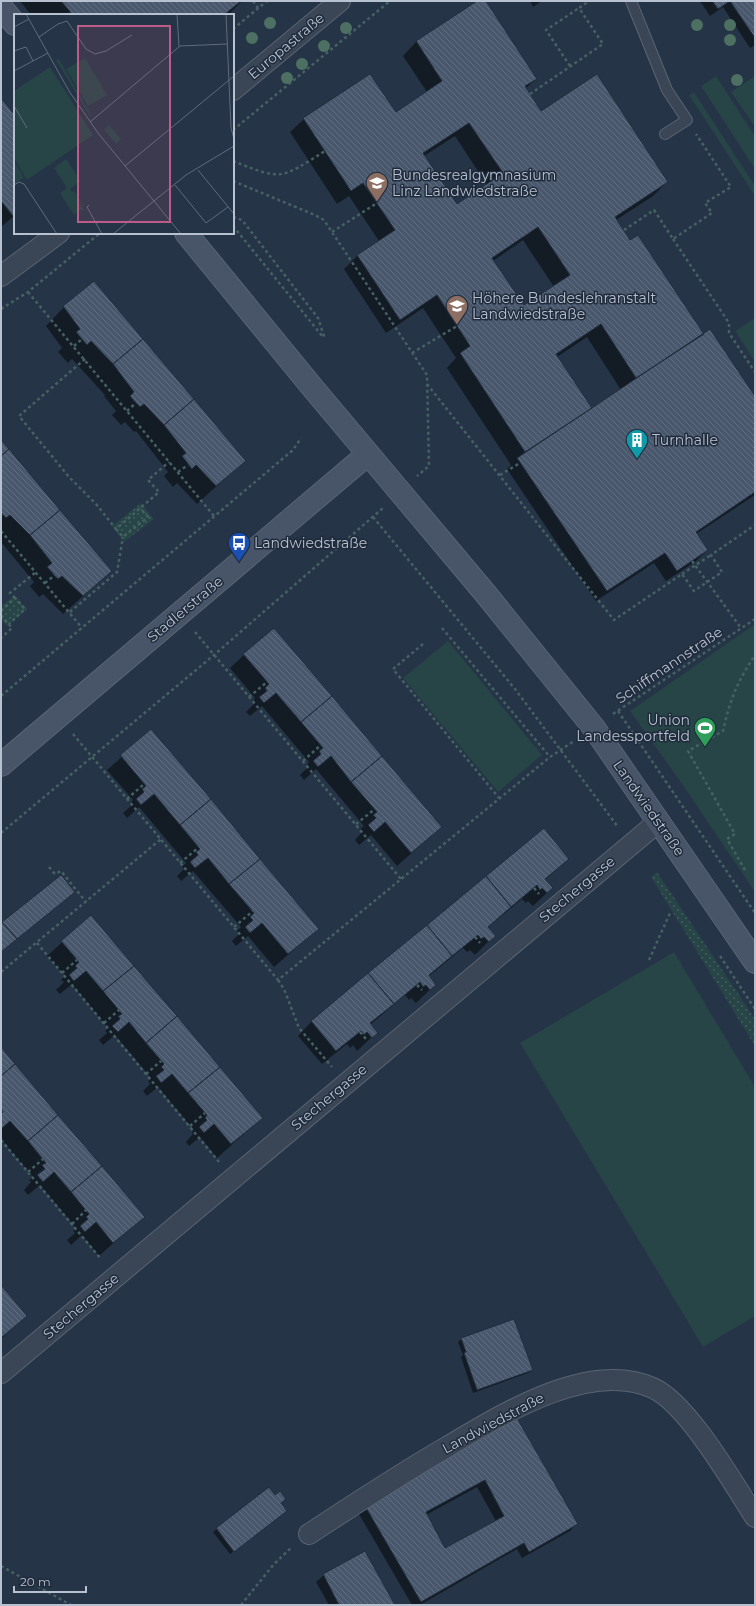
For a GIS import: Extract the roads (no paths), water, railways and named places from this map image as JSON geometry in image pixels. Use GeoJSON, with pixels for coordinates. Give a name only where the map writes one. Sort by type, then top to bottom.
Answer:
{"type":"FeatureCollection","features":[{"type":"Feature","properties":{"kind":"main road"},"geometry":{"type":"LineString","coordinates":[[1,7],[14,23]]}},
{"type":"Feature","properties":{"kind":"main road","name":"Landwiedstraße"},"geometry":{"type":"LineString","coordinates":[[187,234],[485,593],[594,728],[755,962]]}},
{"type":"Feature","properties":{"kind":"main road","name":"Stadlerstraße"},"geometry":{"type":"LineString","coordinates":[[1,765],[368,454]]}},
{"type":"Feature","properties":{"kind":"street","name":"Europastraße"},"geometry":{"type":"LineString","coordinates":[[234,89],[340,1]]}},
{"type":"Feature","properties":{"kind":"street"},"geometry":{"type":"LineString","coordinates":[[1,276],[58,234]]}},
{"type":"Feature","properties":{"kind":"street","name":"Stechergasse"},"geometry":{"type":"LineString","coordinates":[[1,1373],[658,822]]}},
{"type":"Feature","properties":{"kind":"street","name":"Landwiedstraße"},"geometry":{"type":"LineString","coordinates":[[309,1534],[394,1478],[527,1402],[556,1391],[599,1380],[617,1380],[637,1383],[652,1387],[665,1395],[691,1422],[755,1517]]}},
{"type":"Feature","properties":{"kind":"lane"},"geometry":{"type":"LineString","coordinates":[[631,1],[667,90],[687,120],[665,134]]}},
{"type":"Feature","properties":{"kind":"place","name":"Bundesrealgymnasium Linz Landwiedstraße"},"geometry":{"type":"Point","coordinates":[377,202]}},
{"type":"Feature","properties":{"kind":"place","name":"Höhere Bundeslehranstalt Landwiedstraße"},"geometry":{"type":"Point","coordinates":[457,326]}},
{"type":"Feature","properties":{"kind":"place","name":"Turnhalle"},"geometry":{"type":"Point","coordinates":[637,460]}},
{"type":"Feature","properties":{"kind":"place","name":"Landwiedstraße"},"geometry":{"type":"Point","coordinates":[239,562]}},
{"type":"Feature","properties":{"kind":"place","name":"Union Landessportfeld"},"geometry":{"type":"Point","coordinates":[705,748]}}]}
